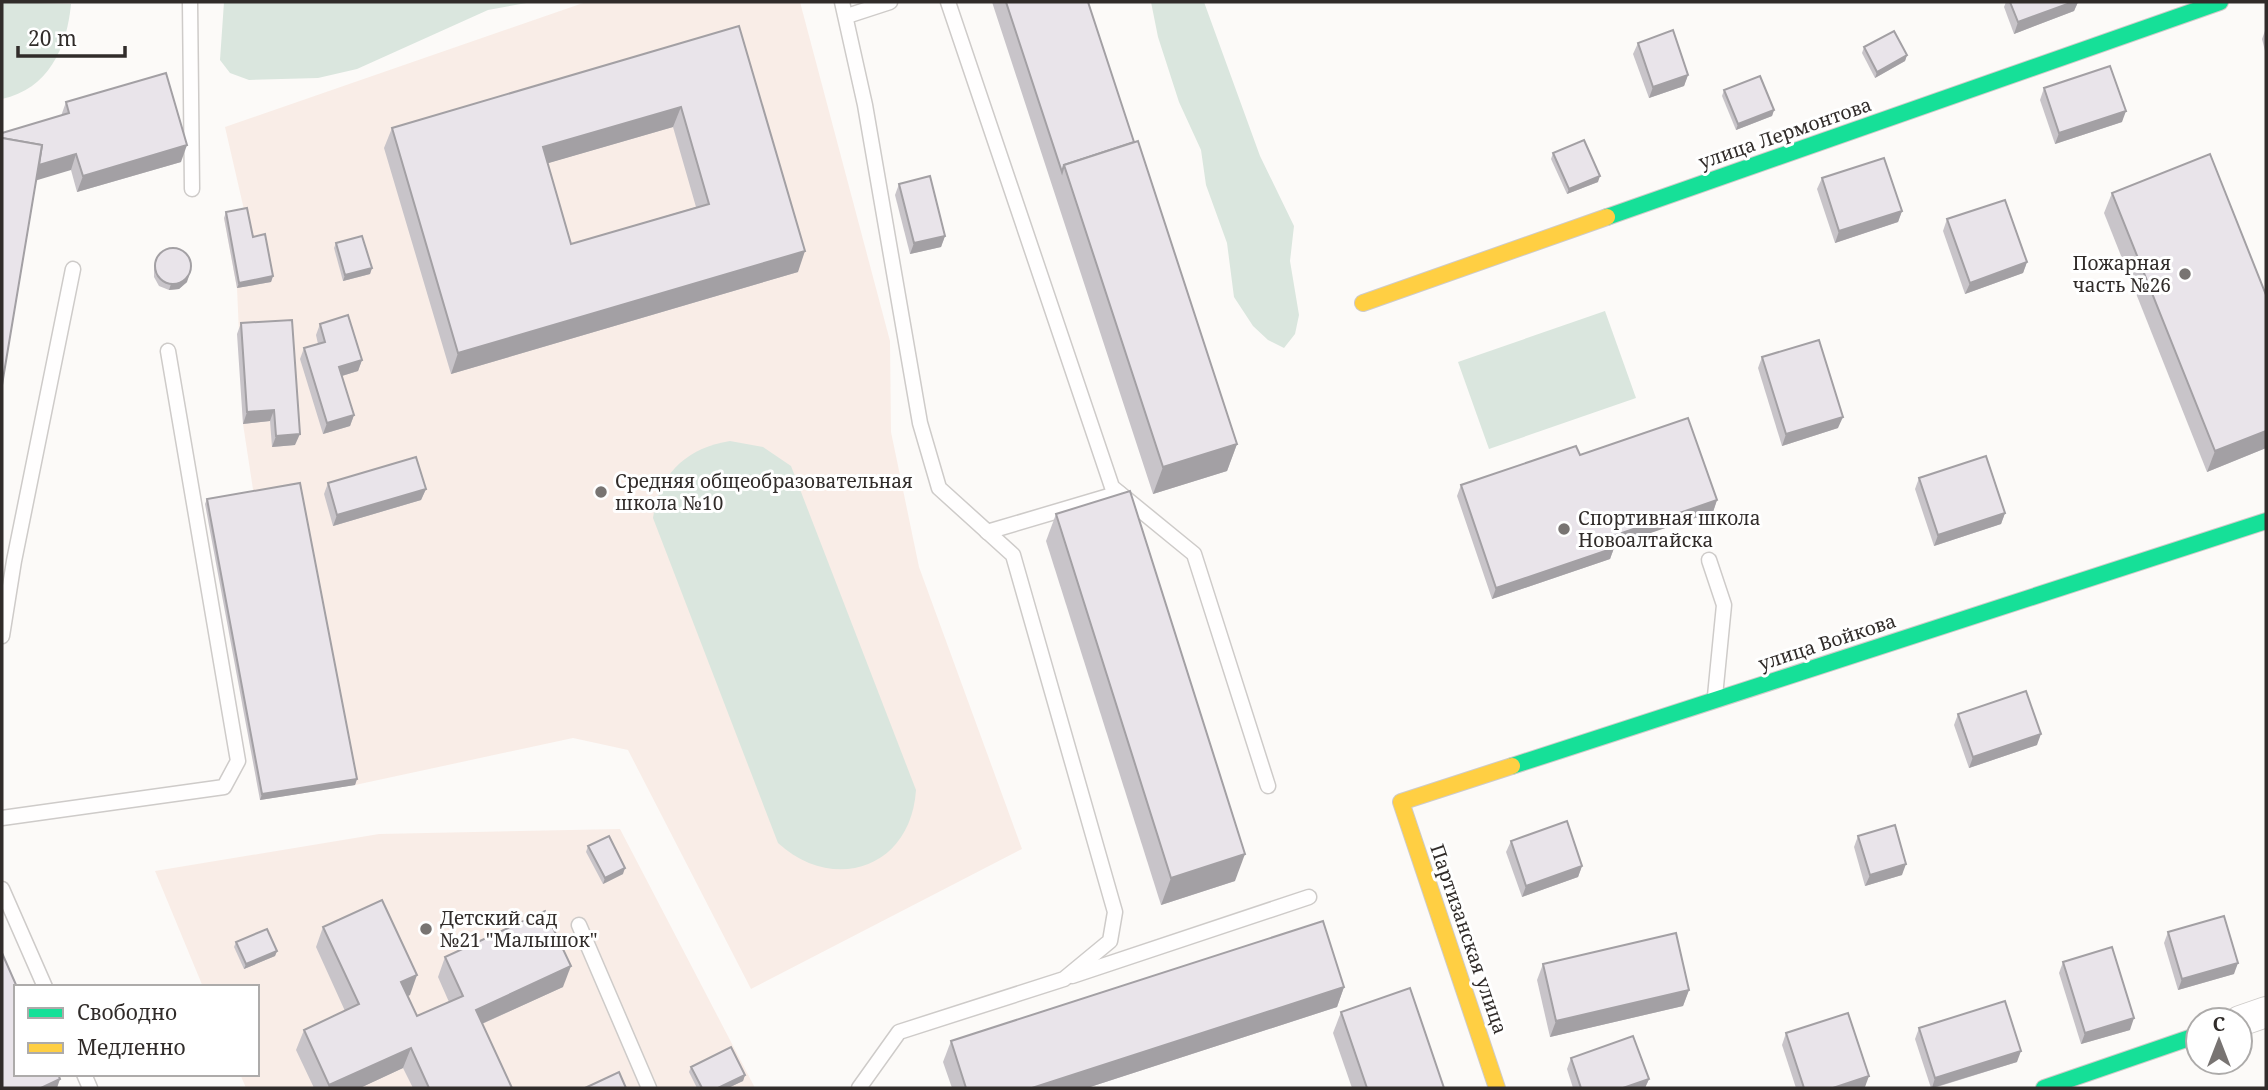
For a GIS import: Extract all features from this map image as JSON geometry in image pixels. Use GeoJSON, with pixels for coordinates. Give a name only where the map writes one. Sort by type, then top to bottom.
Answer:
{"type":"FeatureCollection","features":[{"type":"Feature","properties":{"kind":"street","name":"улица Лермонтова"},"geometry":{"type":"LineString","coordinates":[[1363,303],[2220,2]]}},
{"type":"Feature","properties":{"kind":"street","name":"улица Войкова"},"geometry":{"type":"LineString","coordinates":[[1401,802],[2266,521]]}},
{"type":"Feature","properties":{"kind":"street","name":"Партизанская улица"},"geometry":{"type":"LineString","coordinates":[[1401,802],[1497,1088]]}},
{"type":"Feature","properties":{"kind":"street"},"geometry":{"type":"LineString","coordinates":[[2044,1088],[2184,1040]]}},
{"type":"Feature","properties":{"kind":"lane"},"geometry":{"type":"LineString","coordinates":[[190,2],[192,189]]}},
{"type":"Feature","properties":{"kind":"lane"},"geometry":{"type":"LineString","coordinates":[[890,2],[845,9],[920,423],[939,488],[1013,555],[1115,912],[1110,941],[1065,979]]}},
{"type":"Feature","properties":{"kind":"lane"},"geometry":{"type":"LineString","coordinates":[[948,2],[1112,487],[1194,554],[1268,786]]}},
{"type":"Feature","properties":{"kind":"lane"},"geometry":{"type":"LineString","coordinates":[[2,636],[14,561],[74,269]]}},
{"type":"Feature","properties":{"kind":"lane"},"geometry":{"type":"LineString","coordinates":[[2,818],[224,787],[238,761],[168,351]]}},
{"type":"Feature","properties":{"kind":"lane"},"geometry":{"type":"LineString","coordinates":[[987,533],[1119,493]]}},
{"type":"Feature","properties":{"kind":"lane"},"geometry":{"type":"LineString","coordinates":[[1709,561],[1724,604],[1714,700]]}},
{"type":"Feature","properties":{"kind":"lane"},"geometry":{"type":"LineString","coordinates":[[2,889],[44,985]]}},
{"type":"Feature","properties":{"kind":"lane"},"geometry":{"type":"LineString","coordinates":[[859,1088],[899,1032],[1309,897]]}},
{"type":"Feature","properties":{"kind":"lane"},"geometry":{"type":"LineString","coordinates":[[579,925],[649,1088]]}},
{"type":"Feature","properties":{"kind":"shaded area"},"geometry":{"type":"Polygon","coordinates":[[[2,2],[71,4],[65,36],[52,64],[32,86],[2,99],[2,2]]]}},
{"type":"Feature","properties":{"kind":"shaded area"},"geometry":{"type":"Polygon","coordinates":[[[224,2],[532,2],[488,10],[357,69],[318,78],[249,80],[230,73],[220,60],[224,2]]]}},
{"type":"Feature","properties":{"kind":"shaded area","name":"Средняя общеобразовательная школа №10"},"geometry":{"type":"Polygon","coordinates":[[[586,2],[800,2],[890,341],[891,432],[919,567],[1022,849],[751,989],[628,750],[573,738],[355,785],[254,496],[243,424],[237,288],[224,218],[245,214],[225,127],[586,2]]]}},
{"type":"Feature","properties":{"kind":"shaded area"},"geometry":{"type":"Polygon","coordinates":[[[1151,2],[1204,2],[1260,156],[1294,226],[1290,261],[1299,315],[1295,334],[1284,348],[1268,340],[1253,326],[1234,297],[1227,243],[1206,185],[1201,150],[1179,102],[1158,37],[1151,2]]]}},
{"type":"Feature","properties":{"kind":"shaded area"},"geometry":{"type":"Polygon","coordinates":[[[1605,311],[1636,398],[1489,449],[1458,362],[1605,311]]]}},
{"type":"Feature","properties":{"kind":"shaded area"},"geometry":{"type":"Polygon","coordinates":[[[730,441],[763,447],[791,466],[916,790],[911,817],[900,838],[885,854],[866,865],[845,869],[822,867],[800,859],[778,843],[653,518],[661,488],[677,466],[700,450],[730,441]]]}},
{"type":"Feature","properties":{"kind":"shaded area","name":"Детский сад №21 \"Малышок\""},"geometry":{"type":"Polygon","coordinates":[[[620,829],[755,1088],[246,1088],[241,1076],[259,1076],[259,985],[202,985],[155,871],[379,834],[620,829]]]}},
{"type":"Feature","properties":{"kind":"building"},"geometry":{"type":"Polygon","coordinates":[[[1006,2],[1088,2],[1134,142],[1064,165],[1062,172],[1006,2]]]}},
{"type":"Feature","properties":{"kind":"building"},"geometry":{"type":"Polygon","coordinates":[[[2010,2],[2073,2],[2018,22],[2010,2]]]}},
{"type":"Feature","properties":{"kind":"building"},"geometry":{"type":"Polygon","coordinates":[[[739,26],[805,251],[458,353],[392,128],[739,26]],[[681,107],[543,147],[571,244],[709,204],[681,107]]]}},
{"type":"Feature","properties":{"kind":"building"},"geometry":{"type":"Polygon","coordinates":[[[1673,30],[1688,75],[1653,87],[1638,43],[1673,30]]]}},
{"type":"Feature","properties":{"kind":"building"},"geometry":{"type":"Polygon","coordinates":[[[1894,31],[1907,55],[1877,72],[1864,47],[1894,31]]]}},
{"type":"Feature","properties":{"kind":"building"},"geometry":{"type":"Polygon","coordinates":[[[2110,66],[2126,111],[2059,133],[2044,88],[2110,66]]]}},
{"type":"Feature","properties":{"kind":"building"},"geometry":{"type":"Polygon","coordinates":[[[166,73],[187,145],[83,176],[76,154],[39,165],[42,145],[2,138],[2,133],[69,113],[66,102],[166,73]]]}},
{"type":"Feature","properties":{"kind":"building"},"geometry":{"type":"Polygon","coordinates":[[[1760,76],[1774,110],[1738,124],[1724,90],[1760,76]]]}},
{"type":"Feature","properties":{"kind":"building"},"geometry":{"type":"Polygon","coordinates":[[[2,138],[42,145],[2,385],[2,138]]]}},
{"type":"Feature","properties":{"kind":"building"},"geometry":{"type":"Polygon","coordinates":[[[1584,140],[1600,176],[1569,189],[1553,153],[1584,140]]]}},
{"type":"Feature","properties":{"kind":"building"},"geometry":{"type":"Polygon","coordinates":[[[1138,141],[1237,444],[1163,467],[1064,165],[1138,141]]]}},
{"type":"Feature","properties":{"kind":"building","name":"Пожарная часть №26"},"geometry":{"type":"Polygon","coordinates":[[[2210,154],[2266,295],[2266,431],[2215,451],[2112,193],[2210,154]]]}},
{"type":"Feature","properties":{"kind":"building"},"geometry":{"type":"Polygon","coordinates":[[[1884,158],[1902,211],[1839,231],[1822,178],[1884,158]]]}},
{"type":"Feature","properties":{"kind":"building"},"geometry":{"type":"Polygon","coordinates":[[[930,176],[945,236],[914,243],[899,184],[930,176]]]}},
{"type":"Feature","properties":{"kind":"building"},"geometry":{"type":"Polygon","coordinates":[[[2005,200],[2027,262],[1970,283],[1947,219],[2005,200]]]}},
{"type":"Feature","properties":{"kind":"building"},"geometry":{"type":"Polygon","coordinates":[[[247,208],[253,237],[265,234],[273,276],[239,283],[226,212],[247,208]]]}},
{"type":"Feature","properties":{"kind":"building"},"geometry":{"type":"Polygon","coordinates":[[[362,236],[372,268],[345,275],[336,243],[362,236]]]}},
{"type":"Feature","properties":{"kind":"building"},"geometry":{"type":"Polygon","coordinates":[[[173,248],[186,253],[191,266],[186,279],[173,284],[160,279],[155,266],[160,253],[173,248]]]}},
{"type":"Feature","properties":{"kind":"building"},"geometry":{"type":"Polygon","coordinates":[[[348,315],[362,360],[339,367],[354,415],[327,423],[304,348],[325,342],[320,324],[348,315]]]}},
{"type":"Feature","properties":{"kind":"building"},"geometry":{"type":"Polygon","coordinates":[[[292,320],[300,434],[276,436],[274,410],[247,412],[241,323],[292,320]]]}},
{"type":"Feature","properties":{"kind":"building"},"geometry":{"type":"Polygon","coordinates":[[[1819,340],[1843,417],[1786,434],[1762,357],[1819,340]]]}},
{"type":"Feature","properties":{"kind":"building","name":"Спортивная школа Новоалтайска"},"geometry":{"type":"Polygon","coordinates":[[[1688,418],[1717,500],[1610,537],[1614,548],[1496,588],[1461,485],[1576,446],[1580,455],[1688,418]]]}},
{"type":"Feature","properties":{"kind":"building"},"geometry":{"type":"Polygon","coordinates":[[[1986,456],[2005,513],[1938,535],[1919,478],[1986,456]]]}},
{"type":"Feature","properties":{"kind":"building"},"geometry":{"type":"Polygon","coordinates":[[[416,457],[426,489],[337,515],[328,483],[416,457]]]}},
{"type":"Feature","properties":{"kind":"building"},"geometry":{"type":"Polygon","coordinates":[[[300,483],[357,779],[262,794],[207,499],[300,483]]]}},
{"type":"Feature","properties":{"kind":"building"},"geometry":{"type":"Polygon","coordinates":[[[1130,491],[1245,854],[1171,878],[1056,514],[1130,491]]]}},
{"type":"Feature","properties":{"kind":"building"},"geometry":{"type":"Polygon","coordinates":[[[2026,691],[2041,734],[1973,757],[1958,714],[2026,691]]]}},
{"type":"Feature","properties":{"kind":"building"},"geometry":{"type":"Polygon","coordinates":[[[1567,821],[1582,866],[1526,886],[1511,841],[1567,821]]]}},
{"type":"Feature","properties":{"kind":"building"},"geometry":{"type":"Polygon","coordinates":[[[1895,825],[1906,864],[1870,875],[1858,836],[1895,825]]]}},
{"type":"Feature","properties":{"kind":"building"},"geometry":{"type":"Polygon","coordinates":[[[609,836],[625,868],[605,878],[588,846],[609,836]]]}},
{"type":"Feature","properties":{"kind":"building"},"geometry":{"type":"Polygon","coordinates":[[[382,900],[417,975],[401,982],[417,1016],[463,996],[445,957],[545,911],[571,966],[476,1010],[512,1088],[429,1088],[411,1048],[329,1085],[304,1030],[359,1004],[323,927],[382,900]]]}},
{"type":"Feature","properties":{"kind":"building"},"geometry":{"type":"Polygon","coordinates":[[[2224,916],[2238,963],[2182,979],[2168,932],[2224,916]]]}},
{"type":"Feature","properties":{"kind":"building"},"geometry":{"type":"Polygon","coordinates":[[[1323,921],[1344,987],[1032,1088],[966,1088],[951,1041],[1323,921]]]}},
{"type":"Feature","properties":{"kind":"building"},"geometry":{"type":"Polygon","coordinates":[[[267,929],[277,951],[246,964],[236,942],[267,929]]]}},
{"type":"Feature","properties":{"kind":"building"},"geometry":{"type":"Polygon","coordinates":[[[1676,933],[1689,990],[1556,1021],[1543,964],[1676,933]]]}},
{"type":"Feature","properties":{"kind":"building"},"geometry":{"type":"Polygon","coordinates":[[[2112,947],[2134,1018],[2085,1033],[2063,962],[2112,947]]]}},
{"type":"Feature","properties":{"kind":"building"},"geometry":{"type":"Polygon","coordinates":[[[2,953],[16,985],[14,985],[14,1076],[59,1076],[60,1079],[41,1088],[2,1088],[2,953]]]}},
{"type":"Feature","properties":{"kind":"building"},"geometry":{"type":"Polygon","coordinates":[[[1410,988],[1444,1088],[1367,1088],[1341,1012],[1410,988]]]}},
{"type":"Feature","properties":{"kind":"building"},"geometry":{"type":"Polygon","coordinates":[[[2005,1001],[2021,1051],[1935,1078],[1919,1028],[2005,1001]]]}},
{"type":"Feature","properties":{"kind":"building"},"geometry":{"type":"Polygon","coordinates":[[[1848,1013],[1869,1076],[1833,1088],[1804,1088],[1786,1033],[1848,1013]]]}},
{"type":"Feature","properties":{"kind":"building"},"geometry":{"type":"Polygon","coordinates":[[[1633,1036],[1649,1079],[1623,1088],[1581,1088],[1571,1058],[1633,1036]]]}},
{"type":"Feature","properties":{"kind":"building"},"geometry":{"type":"Polygon","coordinates":[[[731,1047],[745,1075],[718,1088],[702,1088],[691,1067],[731,1047]]]}},
{"type":"Feature","properties":{"kind":"building"},"geometry":{"type":"Polygon","coordinates":[[[619,1072],[626,1088],[585,1088],[619,1072]]]}},
{"type":"Feature","properties":{"kind":"traffic: fast"},"geometry":{"type":"LineString","coordinates":[[1607,217],[2220,2]]}},
{"type":"Feature","properties":{"kind":"traffic: fast"},"geometry":{"type":"LineString","coordinates":[[1512,766],[2266,521]]}},
{"type":"Feature","properties":{"kind":"traffic: fast"},"geometry":{"type":"LineString","coordinates":[[2044,1088],[2184,1040]]}},
{"type":"Feature","properties":{"kind":"traffic: slow"},"geometry":{"type":"LineString","coordinates":[[1363,303],[1607,217]]}},
{"type":"Feature","properties":{"kind":"traffic: slow"},"geometry":{"type":"LineString","coordinates":[[1497,1088],[1401,802],[1512,766]]}},
{"type":"Feature","properties":{"kind":"place","name":"Пожарная часть №26"},"geometry":{"type":"Point","coordinates":[2185,274]}},
{"type":"Feature","properties":{"kind":"place","name":"Средняя общеобразовательная школа №10"},"geometry":{"type":"Point","coordinates":[601,492]}},
{"type":"Feature","properties":{"kind":"place","name":"Спортивная школа Новоалтайска"},"geometry":{"type":"Point","coordinates":[1564,529]}},
{"type":"Feature","properties":{"kind":"place","name":"Детский сад №21 \"Малышок\""},"geometry":{"type":"Point","coordinates":[426,929]}}]}
